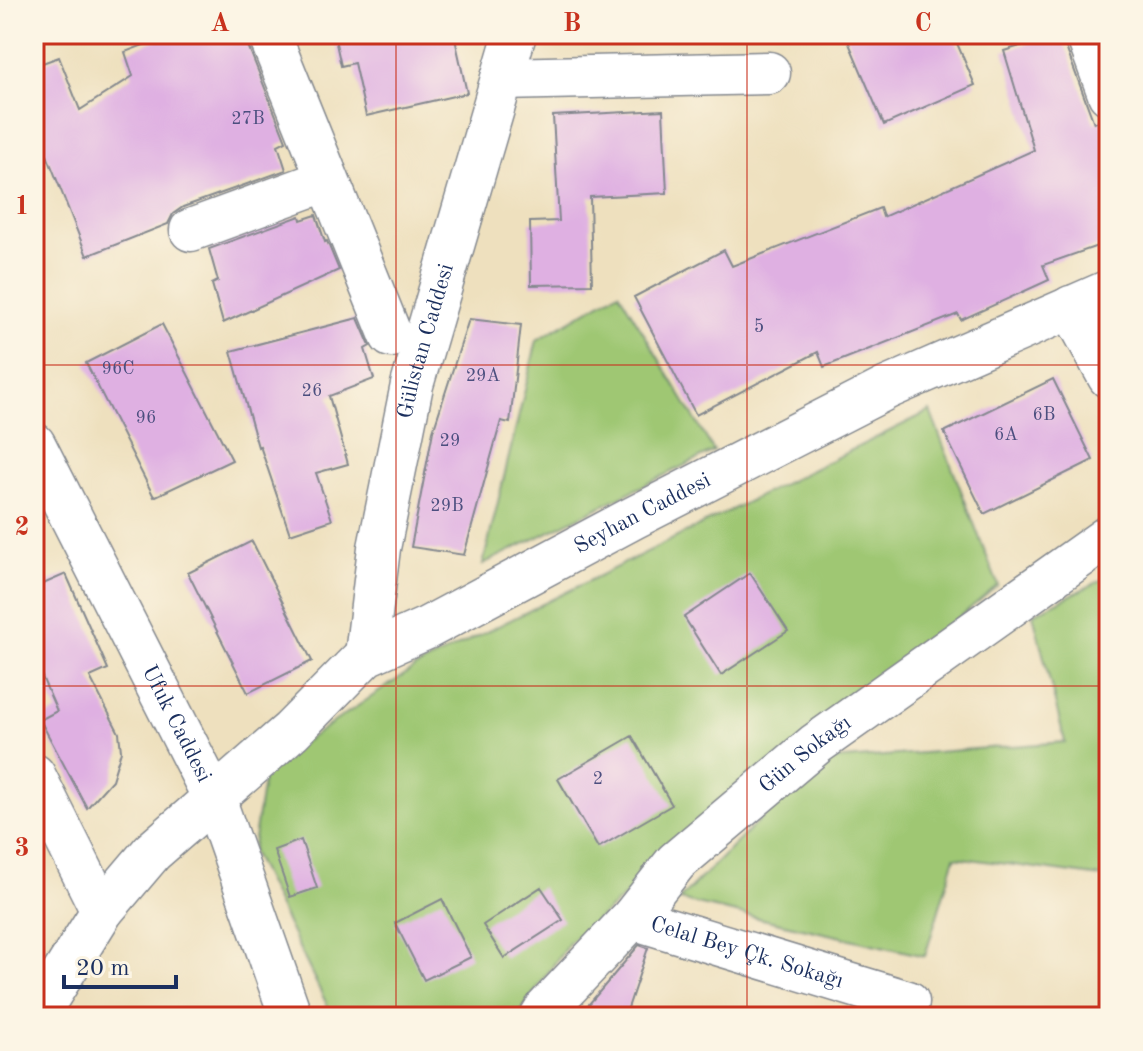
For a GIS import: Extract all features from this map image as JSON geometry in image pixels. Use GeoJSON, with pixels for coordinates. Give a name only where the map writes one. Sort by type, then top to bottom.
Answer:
{"type":"FeatureCollection","features":[{"type":"Feature","properties":{"kind":"street"},"geometry":{"type":"LineString","coordinates":[[269,34],[391,336]]}},
{"type":"Feature","properties":{"kind":"street","name":"Gülistan Caddesi"},"geometry":{"type":"LineString","coordinates":[[366,655],[379,548],[412,385],[515,34]]}},
{"type":"Feature","properties":{"kind":"street"},"geometry":{"type":"LineString","coordinates":[[1087,34],[1109,94]]}},
{"type":"Feature","properties":{"kind":"street"},"geometry":{"type":"LineString","coordinates":[[502,79],[769,73]]}},
{"type":"Feature","properties":{"kind":"street"},"geometry":{"type":"LineString","coordinates":[[191,230],[327,180]]}},
{"type":"Feature","properties":{"kind":"street","name":"Seyhan Caddesi"},"geometry":{"type":"LineString","coordinates":[[36,1017],[102,911],[152,852],[291,731],[366,655],[427,628],[887,388],[1109,291]]}},
{"type":"Feature","properties":{"kind":"street"},"geometry":{"type":"LineString","coordinates":[[1071,307],[1109,377]]}},
{"type":"Feature","properties":{"kind":"street","name":"Ufuk Caddesi"},"geometry":{"type":"LineString","coordinates":[[34,444],[214,798],[291,1017]]}},
{"type":"Feature","properties":{"kind":"street","name":"Gün Sokağı"},"geometry":{"type":"LineString","coordinates":[[541,1017],[632,918],[676,862],[816,744],[1109,536]]}},
{"type":"Feature","properties":{"kind":"street"},"geometry":{"type":"LineString","coordinates":[[34,775],[102,911]]}},
{"type":"Feature","properties":{"kind":"street","name":"Celal Bey Çk. Sokağı"},"geometry":{"type":"LineString","coordinates":[[632,918],[908,1002]]}},
{"type":"Feature","properties":{"kind":"green space"},"geometry":{"type":"Polygon","coordinates":[[[619,292],[714,451],[483,564],[537,340],[619,292]]]}},
{"type":"Feature","properties":{"kind":"green space"},"geometry":{"type":"Polygon","coordinates":[[[930,411],[998,585],[569,943],[517,1017],[333,1017],[252,852],[265,768],[416,667],[930,411]]]}},
{"type":"Feature","properties":{"kind":"green space"},"geometry":{"type":"Polygon","coordinates":[[[1109,576],[1109,878],[955,857],[925,956],[679,900],[819,761],[1065,742],[1033,614],[1109,576]]]}},
{"type":"Feature","properties":{"kind":"building"},"geometry":{"type":"Polygon","coordinates":[[[172,34],[246,34],[286,141],[278,145],[286,170],[183,207],[173,214],[168,224],[87,256],[47,155],[34,161],[34,66],[59,57],[80,110],[133,76],[125,52],[172,34]]]}},
{"type":"Feature","properties":{"kind":"building"},"geometry":{"type":"Polygon","coordinates":[[[334,34],[454,34],[467,93],[366,116],[354,63],[341,66],[334,34]]]}},
{"type":"Feature","properties":{"kind":"building"},"geometry":{"type":"Polygon","coordinates":[[[845,34],[953,34],[975,85],[884,125],[845,34]]]}},
{"type":"Feature","properties":{"kind":"building"},"geometry":{"type":"Polygon","coordinates":[[[1064,34],[1064,42],[1094,123],[1109,118],[1109,242],[1043,265],[1049,280],[961,320],[958,314],[824,367],[818,352],[696,415],[634,297],[724,250],[732,266],[880,208],[883,217],[1034,150],[1004,51],[1064,34]]]}},
{"type":"Feature","properties":{"kind":"building"},"geometry":{"type":"Polygon","coordinates":[[[663,110],[667,193],[590,197],[592,284],[531,285],[530,222],[559,221],[553,116],[663,110]]]}},
{"type":"Feature","properties":{"kind":"building"},"geometry":{"type":"Polygon","coordinates":[[[316,215],[339,270],[223,323],[212,284],[218,281],[209,249],[300,216],[301,220],[316,215]]]}},
{"type":"Feature","properties":{"kind":"building"},"geometry":{"type":"Polygon","coordinates":[[[358,318],[370,346],[365,349],[374,379],[329,396],[348,464],[316,473],[332,520],[290,534],[258,447],[231,351],[358,318]]]}},
{"type":"Feature","properties":{"kind":"building"},"geometry":{"type":"Polygon","coordinates":[[[469,319],[521,325],[510,423],[501,421],[464,555],[411,547],[433,431],[469,319]]]}},
{"type":"Feature","properties":{"kind":"building"},"geometry":{"type":"Polygon","coordinates":[[[162,324],[232,460],[154,497],[86,363],[162,324]]]}},
{"type":"Feature","properties":{"kind":"building"},"geometry":{"type":"Polygon","coordinates":[[[1053,379],[1093,460],[984,514],[944,432],[1053,379]]]}},
{"type":"Feature","properties":{"kind":"building"},"geometry":{"type":"Polygon","coordinates":[[[252,541],[312,661],[248,693],[188,573],[252,541]]]}},
{"type":"Feature","properties":{"kind":"building"},"geometry":{"type":"Polygon","coordinates":[[[750,573],[788,631],[721,675],[684,617],[750,573]]]}},
{"type":"Feature","properties":{"kind":"building"},"geometry":{"type":"Polygon","coordinates":[[[66,574],[108,669],[90,677],[119,733],[121,751],[112,780],[87,808],[40,720],[57,711],[34,659],[34,588],[66,574]]]}},
{"type":"Feature","properties":{"kind":"building"},"geometry":{"type":"Polygon","coordinates":[[[632,736],[672,805],[598,848],[558,779],[632,736]]]}},
{"type":"Feature","properties":{"kind":"building"},"geometry":{"type":"Polygon","coordinates":[[[301,840],[317,888],[290,897],[274,850],[301,840]]]}},
{"type":"Feature","properties":{"kind":"building"},"geometry":{"type":"Polygon","coordinates":[[[541,887],[563,920],[504,958],[483,925],[541,887]]]}},
{"type":"Feature","properties":{"kind":"building"},"geometry":{"type":"Polygon","coordinates":[[[442,899],[471,957],[424,980],[395,923],[442,899]]]}},
{"type":"Feature","properties":{"kind":"building"},"geometry":{"type":"Polygon","coordinates":[[[639,945],[648,948],[625,1017],[578,1017],[639,945]]]}}]}
